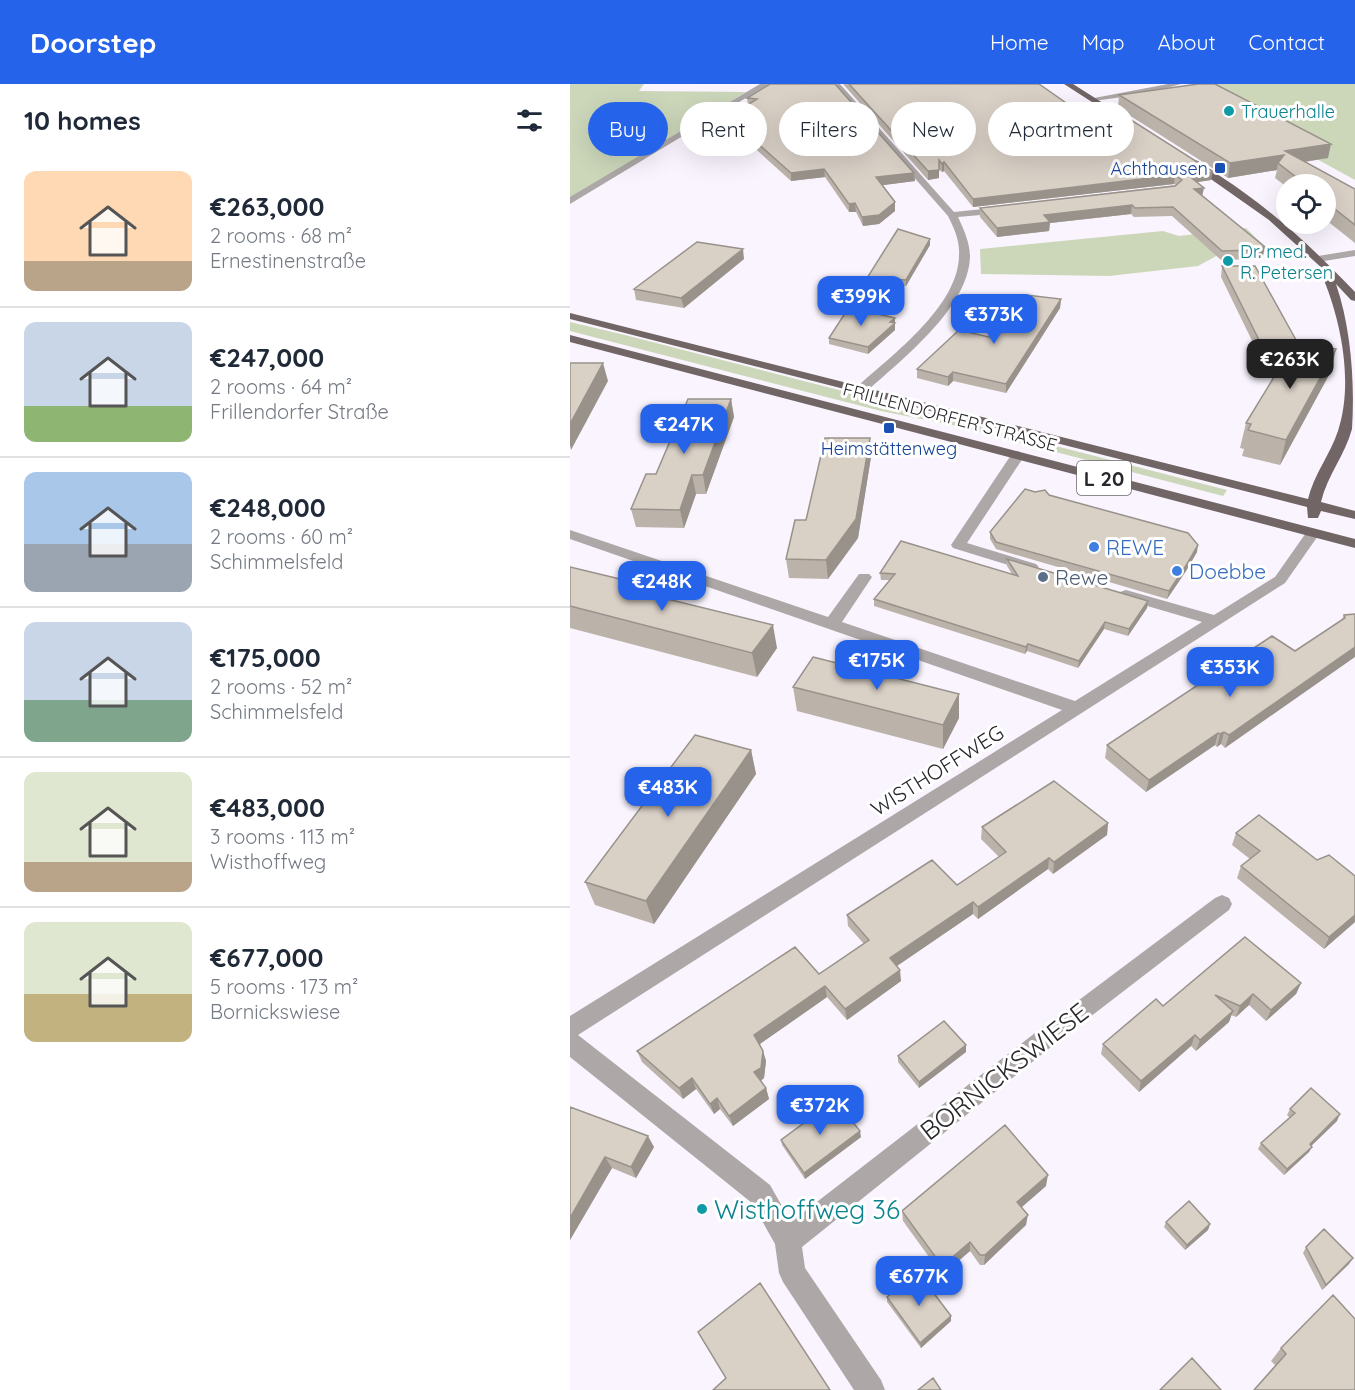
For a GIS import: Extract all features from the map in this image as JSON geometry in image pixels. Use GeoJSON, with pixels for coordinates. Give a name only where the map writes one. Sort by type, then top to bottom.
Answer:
{"type":"FeatureCollection","features":[{"type":"Feature","properties":{"kind":"main road"},"geometry":{"type":"LineString","coordinates":[[1068,84],[1098,102]]}},
{"type":"Feature","properties":{"kind":"main road"},"geometry":{"type":"LineString","coordinates":[[1134,125],[1151,136]]}},
{"type":"Feature","properties":{"kind":"main road"},"geometry":{"type":"LineString","coordinates":[[1180,154],[1261,209],[1318,258],[1355,298]]}},
{"type":"Feature","properties":{"kind":"main road"},"geometry":{"type":"LineString","coordinates":[[1313,533],[1313,504],[1354,405],[1350,342],[1329,280],[1318,258]]}},
{"type":"Feature","properties":{"kind":"main road","name":"FRILLENDORFER STRASSE"},"geometry":{"type":"LineString","coordinates":[[570,316],[1353,513]]}},
{"type":"Feature","properties":{"kind":"main road","name":"FRILLENDORFER STRASSE"},"geometry":{"type":"LineString","coordinates":[[570,338],[1355,544]]}},
{"type":"Feature","properties":{"kind":"main road","name":"L 20"},"geometry":{"type":"LineString","coordinates":[[1313,533],[1353,513]]}},
{"type":"Feature","properties":{"kind":"street"},"geometry":{"type":"LineString","coordinates":[[570,201],[765,84]]}},
{"type":"Feature","properties":{"kind":"street"},"geometry":{"type":"LineString","coordinates":[[836,84],[952,215],[962,232],[964,264],[950,298],[936,318],[862,389]]}},
{"type":"Feature","properties":{"kind":"street"},"geometry":{"type":"LineString","coordinates":[[1093,99],[1152,91],[1177,84]]}},
{"type":"Feature","properties":{"kind":"street"},"geometry":{"type":"LineString","coordinates":[[952,215],[1010,209]]}},
{"type":"Feature","properties":{"kind":"street"},"geometry":{"type":"LineString","coordinates":[[1318,258],[1355,254]]}},
{"type":"Feature","properties":{"kind":"street"},"geometry":{"type":"LineString","coordinates":[[1018,455],[958,545],[1049,572]]}},
{"type":"Feature","properties":{"kind":"street","name":"WISTHOFFWEG"},"geometry":{"type":"LineString","coordinates":[[570,1028],[1280,580],[1313,533]]}},
{"type":"Feature","properties":{"kind":"street"},"geometry":{"type":"LineString","coordinates":[[570,534],[1076,708]]}},
{"type":"Feature","properties":{"kind":"street"},"geometry":{"type":"LineString","coordinates":[[831,625],[864,578]]}},
{"type":"Feature","properties":{"kind":"street"},"geometry":{"type":"LineString","coordinates":[[1106,589],[1217,621]]}},
{"type":"Feature","properties":{"kind":"street","name":"BORNICKSWIESE"},"geometry":{"type":"LineString","coordinates":[[788,1241],[1043,1040],[1222,904]]}},
{"type":"Feature","properties":{"kind":"street"},"geometry":{"type":"LineString","coordinates":[[570,1043],[761,1194],[788,1241],[792,1273],[871,1390]]}},
{"type":"Feature","properties":{"kind":"green space"},"geometry":{"type":"Polygon","coordinates":[[[570,84],[644,84],[639,91],[746,92],[730,102],[680,102],[680,133],[668,140],[668,102],[588,102],[588,156],[643,156],[570,201],[570,84]]]}},
{"type":"Feature","properties":{"kind":"green space"},"geometry":{"type":"Polygon","coordinates":[[[1217,84],[1355,84],[1355,180],[1193,91],[1217,84]]]}},
{"type":"Feature","properties":{"kind":"green space"},"geometry":{"type":"Polygon","coordinates":[[[1246,228],[1267,249],[1220,254],[1198,266],[1109,276],[981,274],[980,249],[1163,231],[1179,236],[1246,228]]]}},
{"type":"Feature","properties":{"kind":"green space"},"geometry":{"type":"Polygon","coordinates":[[[570,322],[1227,490],[1223,496],[957,426],[881,411],[570,331],[570,322]]]}},
{"type":"Feature","properties":{"kind":"building"},"geometry":{"type":"Polygon","coordinates":[[[770,84],[835,84],[851,102],[779,102],[779,156],[879,156],[879,134],[891,147],[891,156],[899,156],[914,173],[876,177],[895,202],[879,215],[862,217],[855,203],[849,204],[824,169],[791,173],[767,152],[767,102],[752,102],[757,99],[747,98],[770,84]]]}},
{"type":"Feature","properties":{"kind":"building"},"geometry":{"type":"Polygon","coordinates":[[[849,84],[1039,84],[1065,102],[988,102],[988,156],[1134,156],[1134,122],[1213,172],[1188,175],[1204,188],[1194,189],[1265,247],[1252,248],[1253,250],[1222,251],[1173,207],[1135,208],[1132,205],[1044,215],[1050,222],[997,228],[980,208],[1175,186],[1182,180],[1175,175],[973,199],[944,162],[942,164],[939,160],[939,170],[928,171],[914,156],[976,156],[976,102],[891,102],[891,130],[879,117],[879,102],[865,102],[849,84]]]}},
{"type":"Feature","properties":{"kind":"building"},"geometry":{"type":"Polygon","coordinates":[[[1198,84],[1215,84],[1331,144],[1285,151],[1327,174],[1292,174],[1278,163],[1284,155],[1230,163],[1134,104],[1134,102],[1119,95],[1198,84]]]}},
{"type":"Feature","properties":{"kind":"building"},"geometry":{"type":"Polygon","coordinates":[[[1336,179],[1355,189],[1355,225],[1336,210],[1336,179]]]}},
{"type":"Feature","properties":{"kind":"building"},"geometry":{"type":"Polygon","coordinates":[[[898,229],[930,239],[906,280],[867,278],[898,229]]]}},
{"type":"Feature","properties":{"kind":"building"},"geometry":{"type":"Polygon","coordinates":[[[697,242],[743,249],[681,298],[634,289],[697,242]]]}},
{"type":"Feature","properties":{"kind":"building"},"geometry":{"type":"Polygon","coordinates":[[[1222,266],[1255,266],[1296,340],[1259,340],[1222,266]]]}},
{"type":"Feature","properties":{"kind":"building"},"geometry":{"type":"Polygon","coordinates":[[[1026,295],[1061,299],[1006,384],[953,372],[948,377],[917,369],[959,330],[993,338],[1026,295]]]}},
{"type":"Feature","properties":{"kind":"building"},"geometry":{"type":"Polygon","coordinates":[[[849,307],[895,318],[890,322],[895,323],[868,347],[829,338],[849,307]]]}},
{"type":"Feature","properties":{"kind":"building"},"geometry":{"type":"Polygon","coordinates":[[[1296,341],[1336,349],[1286,440],[1248,430],[1251,424],[1246,423],[1296,341]]]}},
{"type":"Feature","properties":{"kind":"building"},"geometry":{"type":"Polygon","coordinates":[[[570,363],[603,363],[570,424],[570,363]]]}},
{"type":"Feature","properties":{"kind":"building"},"geometry":{"type":"Polygon","coordinates":[[[688,399],[731,399],[703,475],[692,475],[680,510],[631,509],[646,474],[656,474],[688,399]]]}},
{"type":"Feature","properties":{"kind":"building"},"geometry":{"type":"Polygon","coordinates":[[[825,438],[870,438],[856,519],[826,560],[786,559],[795,520],[806,520],[825,438]]]}},
{"type":"Feature","properties":{"kind":"building","name":"REWE"},"geometry":{"type":"Polygon","coordinates":[[[1025,489],[1035,492],[1045,490],[1049,495],[1188,533],[1198,545],[1169,591],[996,542],[990,532],[1025,489]]]}},
{"type":"Feature","properties":{"kind":"building"},"geometry":{"type":"Polygon","coordinates":[[[901,541],[1018,576],[1007,559],[1148,601],[1129,629],[1105,622],[1079,661],[1028,644],[1026,647],[874,599],[895,574],[880,573],[901,541]]]}},
{"type":"Feature","properties":{"kind":"building"},"geometry":{"type":"Polygon","coordinates":[[[570,567],[649,586],[643,593],[773,625],[752,653],[570,606],[570,567]]]}},
{"type":"Feature","properties":{"kind":"building"},"geometry":{"type":"Polygon","coordinates":[[[1355,614],[1355,647],[1229,735],[1224,732],[1218,733],[1149,780],[1107,745],[1272,636],[1295,651],[1345,618],[1344,615],[1355,614]]]}},
{"type":"Feature","properties":{"kind":"building"},"geometry":{"type":"Polygon","coordinates":[[[813,657],[959,694],[943,725],[793,687],[813,657]]]}},
{"type":"Feature","properties":{"kind":"building"},"geometry":{"type":"Polygon","coordinates":[[[695,735],[751,750],[646,901],[585,882],[695,735]]]}},
{"type":"Feature","properties":{"kind":"building"},"geometry":{"type":"Polygon","coordinates":[[[1054,781],[1108,823],[1054,862],[1049,858],[978,907],[973,902],[890,958],[900,970],[845,1009],[825,986],[754,1035],[763,1051],[761,1068],[754,1072],[766,1088],[729,1116],[717,1098],[710,1104],[692,1078],[679,1088],[637,1051],[795,947],[819,974],[869,940],[847,915],[932,860],[957,885],[1006,852],[982,827],[1054,781]]]}},
{"type":"Feature","properties":{"kind":"building"},"geometry":{"type":"Polygon","coordinates":[[[1259,815],[1317,860],[1329,855],[1355,876],[1355,915],[1329,937],[1241,866],[1260,851],[1236,833],[1259,815]]]}},
{"type":"Feature","properties":{"kind":"building"},"geometry":{"type":"Polygon","coordinates":[[[1245,937],[1301,983],[1271,1010],[1253,994],[1240,1006],[1215,995],[1233,1011],[1200,1040],[1195,1035],[1141,1081],[1103,1044],[1156,999],[1163,1006],[1245,937]]]}},
{"type":"Feature","properties":{"kind":"building"},"geometry":{"type":"Polygon","coordinates":[[[944,1021],[966,1045],[919,1082],[898,1056],[944,1021]]]}},
{"type":"Feature","properties":{"kind":"building"},"geometry":{"type":"Polygon","coordinates":[[[1311,1088],[1340,1114],[1310,1144],[1312,1147],[1287,1169],[1261,1143],[1295,1113],[1290,1109],[1311,1088]]]}},
{"type":"Feature","properties":{"kind":"building"},"geometry":{"type":"Polygon","coordinates":[[[835,1100],[860,1131],[804,1173],[781,1140],[835,1100]]]}},
{"type":"Feature","properties":{"kind":"building"},"geometry":{"type":"Polygon","coordinates":[[[570,1107],[648,1136],[631,1167],[605,1157],[570,1218],[570,1107]]]}},
{"type":"Feature","properties":{"kind":"building"},"geometry":{"type":"Polygon","coordinates":[[[1005,1125],[1048,1175],[1017,1202],[1028,1215],[985,1255],[980,1255],[970,1242],[942,1266],[902,1211],[1005,1125]]]}},
{"type":"Feature","properties":{"kind":"building"},"geometry":{"type":"Polygon","coordinates":[[[1189,1201],[1210,1224],[1187,1245],[1166,1222],[1189,1201]]]}},
{"type":"Feature","properties":{"kind":"building"},"geometry":{"type":"Polygon","coordinates":[[[1324,1229],[1353,1258],[1326,1285],[1306,1247],[1324,1229]]]}},
{"type":"Feature","properties":{"kind":"building"},"geometry":{"type":"Polygon","coordinates":[[[917,1271],[951,1316],[920,1343],[887,1297],[917,1271]]]}},
{"type":"Feature","properties":{"kind":"building"},"geometry":{"type":"Polygon","coordinates":[[[760,1283],[830,1390],[713,1390],[726,1378],[698,1332],[760,1283]]]}},
{"type":"Feature","properties":{"kind":"building"},"geometry":{"type":"Polygon","coordinates":[[[1333,1295],[1355,1319],[1355,1390],[1254,1390],[1286,1354],[1281,1348],[1333,1295]]]}},
{"type":"Feature","properties":{"kind":"building"},"geometry":{"type":"Polygon","coordinates":[[[1192,1358],[1221,1390],[1160,1390],[1192,1358]]]}},
{"type":"Feature","properties":{"kind":"building"},"geometry":{"type":"Polygon","coordinates":[[[933,1378],[941,1390],[918,1390],[933,1378]]]}},
{"type":"Feature","properties":{"kind":"place","name":"Trauerhalle"},"geometry":{"type":"Point","coordinates":[1229,111]}},
{"type":"Feature","properties":{"kind":"place","name":"Achthausen"},"geometry":{"type":"Point","coordinates":[1220,168]}},
{"type":"Feature","properties":{"kind":"place","name":"Dr. med. R. Petersen"},"geometry":{"type":"Point","coordinates":[1228,261]}},
{"type":"Feature","properties":{"kind":"place","name":"Heimstättenweg"},"geometry":{"type":"Point","coordinates":[889,428]}},
{"type":"Feature","properties":{"kind":"place","name":"REWE"},"geometry":{"type":"Point","coordinates":[1094,547]}},
{"type":"Feature","properties":{"kind":"place","name":"Doebbe"},"geometry":{"type":"Point","coordinates":[1177,571]}},
{"type":"Feature","properties":{"kind":"place","name":"Rewe"},"geometry":{"type":"Point","coordinates":[1043,577]}},
{"type":"Feature","properties":{"kind":"place","name":"Wisthoffweg 36"},"geometry":{"type":"Point","coordinates":[702,1209]}}]}
